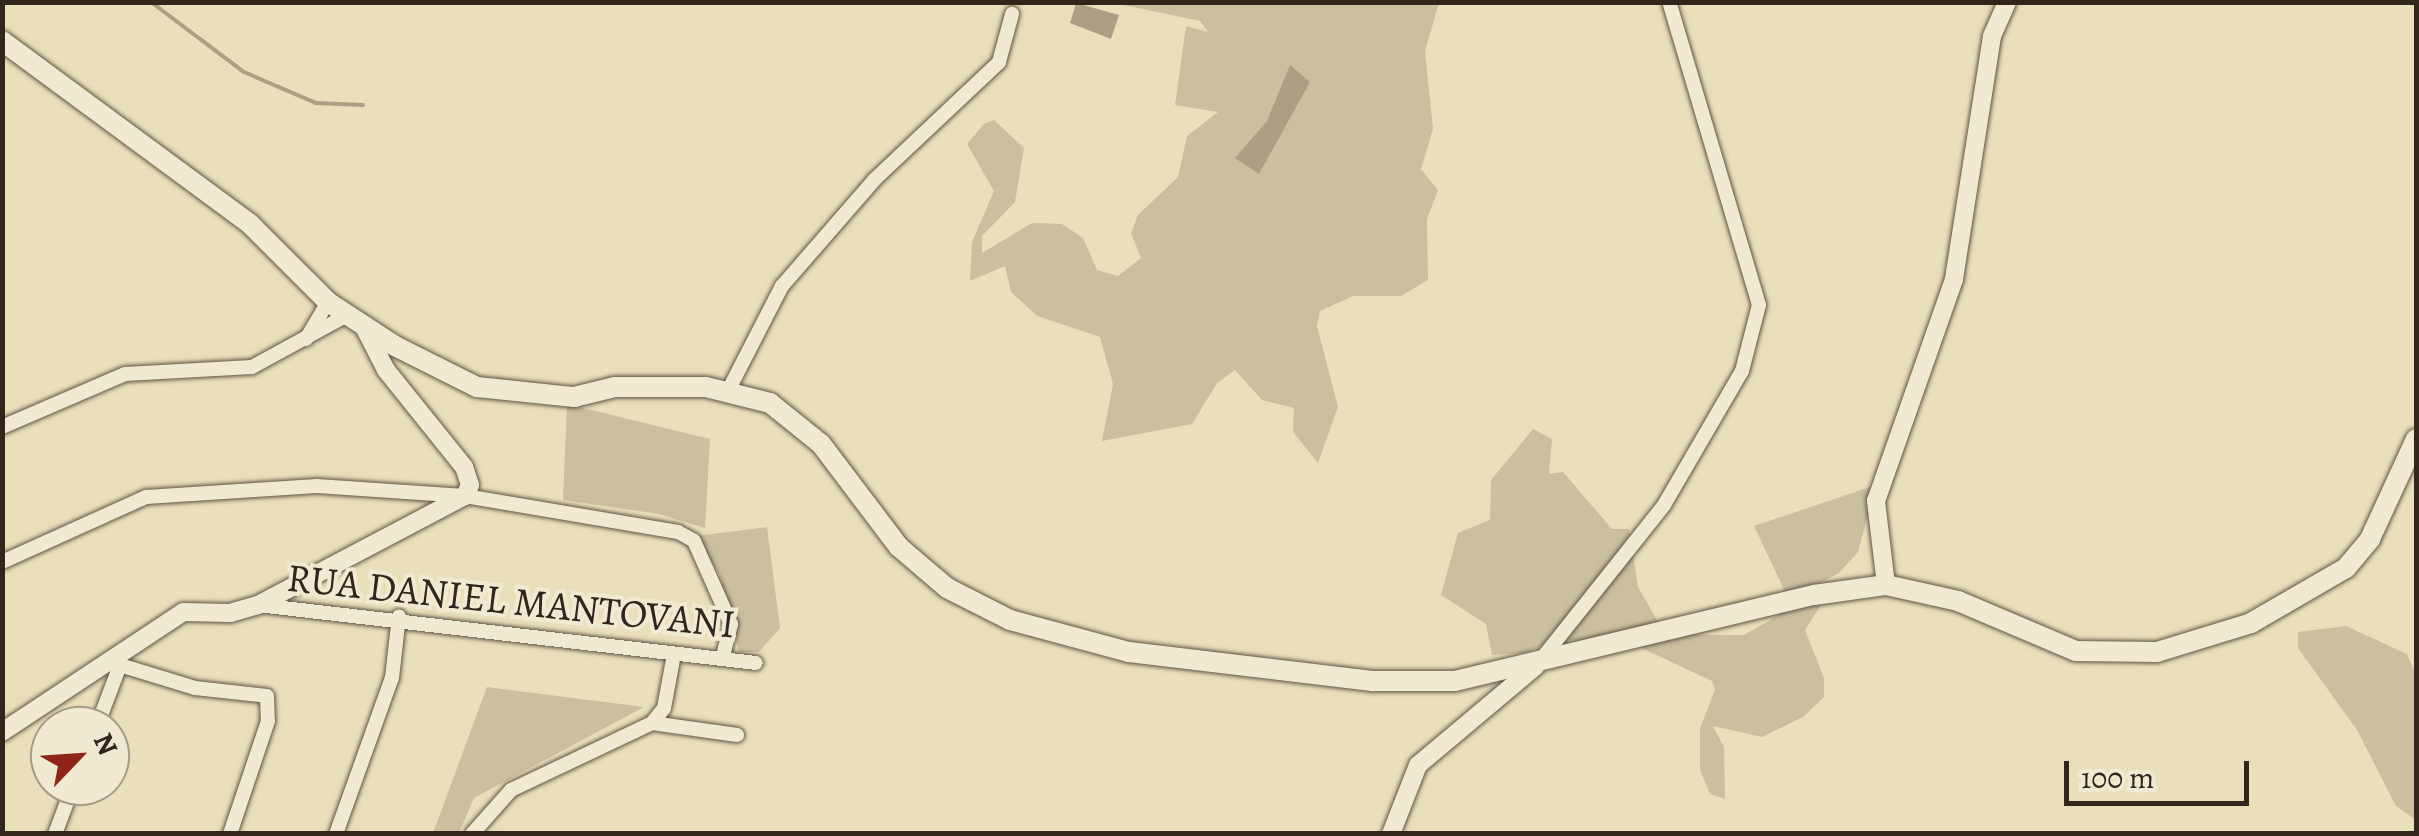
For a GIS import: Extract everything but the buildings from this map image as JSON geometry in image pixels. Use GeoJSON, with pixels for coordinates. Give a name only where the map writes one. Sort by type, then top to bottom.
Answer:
{"type":"FeatureCollection","features":[{"type":"Feature","properties":{"kind":"main road"},"geometry":{"type":"LineString","coordinates":[[2,41],[250,224],[328,302],[396,346],[478,388],[574,396],[615,388],[728,391],[770,403],[821,444],[899,547],[947,588],[1010,620],[1129,652],[1374,681],[1455,681],[1536,666],[1814,595],[1886,585],[1958,600],[2076,651],[2156,652],[2266,616],[2346,568],[2370,539],[2416,439]]}},
{"type":"Feature","properties":{"kind":"street"},"geometry":{"type":"LineString","coordinates":[[1391,834],[1418,766],[1536,666],[1664,506],[1742,371],[1758,305],[1669,2]]}},
{"type":"Feature","properties":{"kind":"street"},"geometry":{"type":"LineString","coordinates":[[1886,585],[1876,501],[1954,279],[1992,36],[2007,2]]}},
{"type":"Feature","properties":{"kind":"street"},"geometry":{"type":"LineString","coordinates":[[728,391],[782,286],[874,180],[999,62],[1012,14]]}},
{"type":"Feature","properties":{"kind":"street"},"geometry":{"type":"LineString","coordinates":[[303,344],[328,302]]}},
{"type":"Feature","properties":{"kind":"street"},"geometry":{"type":"LineString","coordinates":[[2,428],[125,374],[224,372],[356,321],[386,370],[464,467],[470,485],[465,496],[258,605],[230,614],[182,612],[115,664],[2,732]]}},
{"type":"Feature","properties":{"kind":"street"},"geometry":{"type":"LineString","coordinates":[[386,370],[396,346]]}},
{"type":"Feature","properties":{"kind":"street"},"geometry":{"type":"LineString","coordinates":[[2,562],[146,497],[318,486],[465,496],[678,532],[694,541],[730,624],[723,655]]}},
{"type":"Feature","properties":{"kind":"street","name":"RUA DANIEL MANTOVANI"},"geometry":{"type":"LineString","coordinates":[[258,605],[399,616],[756,662]]}},
{"type":"Feature","properties":{"kind":"street"},"geometry":{"type":"LineString","coordinates":[[336,834],[392,678],[399,616]]}},
{"type":"Feature","properties":{"kind":"street"},"geometry":{"type":"LineString","coordinates":[[472,834],[511,790],[652,723],[664,708],[674,654]]}},
{"type":"Feature","properties":{"kind":"street"},"geometry":{"type":"LineString","coordinates":[[103,706],[115,664]]}},
{"type":"Feature","properties":{"kind":"street"},"geometry":{"type":"LineString","coordinates":[[115,664],[195,688],[267,696],[268,721],[230,834]]}},
{"type":"Feature","properties":{"kind":"street"},"geometry":{"type":"LineString","coordinates":[[652,723],[737,734]]}},
{"type":"Feature","properties":{"kind":"street"},"geometry":{"type":"LineString","coordinates":[[55,834],[66,806]]}},
{"type":"Feature","properties":{"kind":"shaded area"},"geometry":{"type":"Polygon","coordinates":[[[1076,3],[1119,15],[1111,39],[1070,23],[1076,3]]]}},
{"type":"Feature","properties":{"kind":"shaded area"},"geometry":{"type":"Polygon","coordinates":[[[1114,3],[1439,3],[1425,51],[1433,129],[1421,169],[1438,190],[1427,219],[1428,280],[1401,296],[1353,296],[1320,311],[1317,326],[1338,407],[1318,463],[1293,432],[1294,408],[1262,400],[1235,370],[1217,383],[1192,424],[1102,441],[1113,384],[1100,337],[1037,316],[1011,292],[1005,266],[970,281],[972,242],[994,191],[967,144],[984,124],[994,120],[1024,148],[1015,202],[982,236],[982,253],[1032,223],[1062,224],[1083,238],[1097,270],[1118,276],[1141,258],[1131,233],[1138,215],[1178,177],[1187,136],[1218,112],[1175,105],[1186,26],[1208,32],[1200,21],[1114,3]]]}},
{"type":"Feature","properties":{"kind":"shaded area"},"geometry":{"type":"Polygon","coordinates":[[[1290,65],[1310,82],[1259,174],[1235,158],[1267,121],[1290,65]]]}},
{"type":"Feature","properties":{"kind":"shaded area"},"geometry":{"type":"Polygon","coordinates":[[[567,404],[710,439],[705,528],[659,514],[563,500],[567,404]]]}},
{"type":"Feature","properties":{"kind":"shaded area"},"geometry":{"type":"Polygon","coordinates":[[[1533,429],[1552,439],[1549,474],[1563,472],[1612,529],[1629,529],[1638,587],[1658,622],[1700,635],[1744,635],[1779,615],[1787,596],[1754,526],[1876,485],[1858,552],[1839,573],[1808,589],[1826,597],[1805,630],[1824,678],[1824,697],[1803,717],[1762,737],[1713,726],[1724,747],[1725,799],[1710,794],[1700,770],[1700,728],[1715,690],[1712,681],[1635,645],[1561,639],[1524,653],[1492,655],[1486,624],[1441,595],[1458,533],[1490,520],[1491,480],[1533,429]]]}},
{"type":"Feature","properties":{"kind":"shaded area"},"geometry":{"type":"Polygon","coordinates":[[[767,527],[780,628],[759,652],[739,652],[720,575],[696,536],[767,527]]]}},
{"type":"Feature","properties":{"kind":"shaded area"},"geometry":{"type":"Polygon","coordinates":[[[2346,626],[2407,654],[2416,675],[2416,820],[2396,806],[2357,730],[2298,648],[2298,632],[2346,626]]]}},
{"type":"Feature","properties":{"kind":"shaded area"},"geometry":{"type":"Polygon","coordinates":[[[487,687],[644,707],[474,798],[459,833],[433,833],[487,687]]]}},
{"type":"Feature","properties":{"kind":"waterway"},"geometry":{"type":"LineString","coordinates":[[151,2],[244,72],[316,103],[363,105]]}}]}
